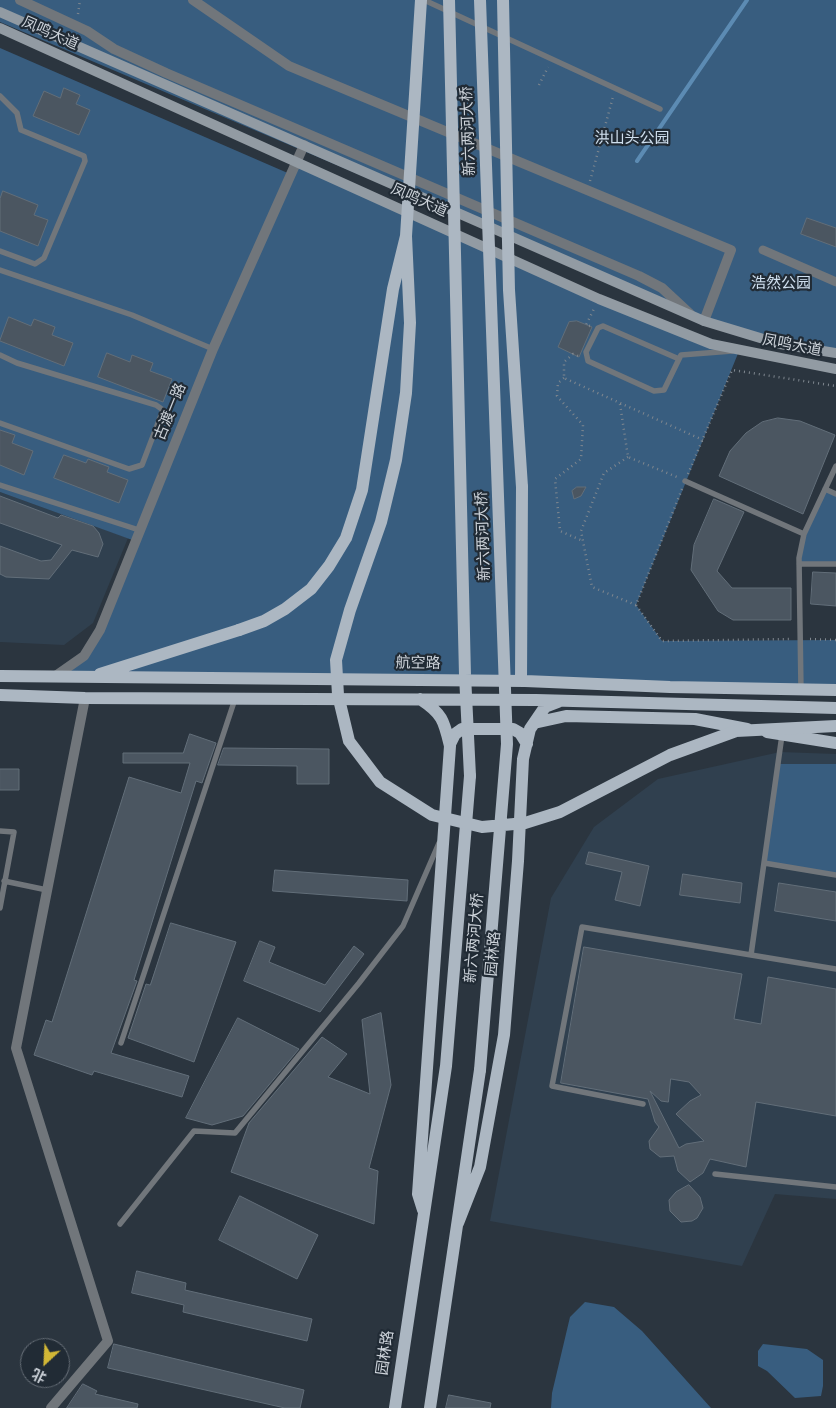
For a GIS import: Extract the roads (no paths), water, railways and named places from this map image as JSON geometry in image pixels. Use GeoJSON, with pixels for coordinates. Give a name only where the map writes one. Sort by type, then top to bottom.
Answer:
{"type":"FeatureCollection","features":[{"type":"Feature","properties":{"kind":"main road"},"geometry":{"type":"LineString","coordinates":[[423,0],[406,236],[410,323],[406,393],[396,460],[380,522],[350,610],[336,660],[338,695],[348,741],[380,782],[432,815],[482,827],[525,823],[560,812],[670,755],[736,731],[836,726]]}},
{"type":"Feature","properties":{"kind":"main road","name":"新六两河大桥"},"geometry":{"type":"LineString","coordinates":[[446,1066],[470,776],[465,675],[449,0]]}},
{"type":"Feature","properties":{"kind":"main road","name":"新六两河大桥"},"geometry":{"type":"LineString","coordinates":[[480,0],[508,744],[480,1070]]}},
{"type":"Feature","properties":{"kind":"main road"},"geometry":{"type":"LineString","coordinates":[[503,0],[509,290],[522,487],[521,681]]}},
{"type":"Feature","properties":{"kind":"main road","name":"凤鸣大道"},"geometry":{"type":"LineString","coordinates":[[0,12],[704,320],[762,339],[836,354]]}},
{"type":"Feature","properties":{"kind":"main road","name":"凤鸣大道"},"geometry":{"type":"LineString","coordinates":[[0,28],[599,299],[695,339],[739,351],[836,369]]}},
{"type":"Feature","properties":{"kind":"main road"},"geometry":{"type":"LineString","coordinates":[[88,677],[264,621],[285,609],[310,589],[329,566],[346,538],[362,490],[393,289],[406,236]]}},
{"type":"Feature","properties":{"kind":"main road","name":"航空路"},"geometry":{"type":"LineString","coordinates":[[0,676],[521,681],[836,690]]}},
{"type":"Feature","properties":{"kind":"main road"},"geometry":{"type":"LineString","coordinates":[[0,695],[85,698],[563,700],[836,708]]}},
{"type":"Feature","properties":{"kind":"main road","name":"园林路"},"geometry":{"type":"LineString","coordinates":[[420,699],[437,711],[445,723],[450,744],[418,1194],[424,1214]]}},
{"type":"Feature","properties":{"kind":"main road","name":"园林路"},"geometry":{"type":"LineString","coordinates":[[458,1222],[480,1167],[504,1035],[518,861],[523,759],[534,723],[544,707],[563,700]]}},
{"type":"Feature","properties":{"kind":"main road"},"geometry":{"type":"LineString","coordinates":[[534,723],[566,716],[695,719],[836,743]]}},
{"type":"Feature","properties":{"kind":"main road"},"geometry":{"type":"LineString","coordinates":[[450,744],[454,734],[462,729],[513,730],[520,733],[527,744]]}},
{"type":"Feature","properties":{"kind":"main road","name":"园林路"},"geometry":{"type":"LineString","coordinates":[[395,1408],[446,1066]]}},
{"type":"Feature","properties":{"kind":"main road","name":"园林路"},"geometry":{"type":"LineString","coordinates":[[430,1408],[480,1070]]}},
{"type":"Feature","properties":{"kind":"street"},"geometry":{"type":"LineString","coordinates":[[20,0],[76,26],[114,49],[166,73],[639,276],[662,288],[690,314]]}},
{"type":"Feature","properties":{"kind":"street"},"geometry":{"type":"LineString","coordinates":[[193,0],[289,66],[731,250],[704,320]]}},
{"type":"Feature","properties":{"kind":"street","name":"古渡一路"},"geometry":{"type":"LineString","coordinates":[[54,677],[84,656],[100,630],[213,349],[304,145]]}},
{"type":"Feature","properties":{"kind":"street"},"geometry":{"type":"LineString","coordinates":[[763,250],[836,282]]}},
{"type":"Feature","properties":{"kind":"street"},"geometry":{"type":"LineString","coordinates":[[51,1408],[108,1341],[16,1048],[85,698]]}},
{"type":"Feature","properties":{"kind":"lane"},"geometry":{"type":"LineString","coordinates":[[423,0],[660,109]]}},
{"type":"Feature","properties":{"kind":"lane"},"geometry":{"type":"LineString","coordinates":[[0,96],[17,113],[21,130],[84,156],[85,161],[44,258],[35,264],[0,251]]}},
{"type":"Feature","properties":{"kind":"lane"},"geometry":{"type":"LineString","coordinates":[[0,270],[132,314],[213,349]]}},
{"type":"Feature","properties":{"kind":"lane"},"geometry":{"type":"LineString","coordinates":[[679,359],[603,326],[598,328],[586,352],[588,361],[654,391],[664,390],[681,355],[739,351]]}},
{"type":"Feature","properties":{"kind":"lane"},"geometry":{"type":"LineString","coordinates":[[0,355],[17,363],[156,405],[163,410],[142,465],[129,469],[0,423]]}},
{"type":"Feature","properties":{"kind":"lane"},"geometry":{"type":"LineString","coordinates":[[801,690],[799,564],[804,534],[836,466]]}},
{"type":"Feature","properties":{"kind":"lane"},"geometry":{"type":"LineString","coordinates":[[686,481],[804,534]]}},
{"type":"Feature","properties":{"kind":"lane"},"geometry":{"type":"LineString","coordinates":[[0,485],[140,530]]}},
{"type":"Feature","properties":{"kind":"lane"},"geometry":{"type":"LineString","coordinates":[[825,489],[836,494]]}},
{"type":"Feature","properties":{"kind":"lane"},"geometry":{"type":"LineString","coordinates":[[799,564],[836,564]]}},
{"type":"Feature","properties":{"kind":"lane"},"geometry":{"type":"LineString","coordinates":[[121,1043],[234,698]]}},
{"type":"Feature","properties":{"kind":"lane"},"geometry":{"type":"LineString","coordinates":[[751,955],[782,735]]}},
{"type":"Feature","properties":{"kind":"lane"},"geometry":{"type":"LineString","coordinates":[[0,831],[14,832],[0,908]]}},
{"type":"Feature","properties":{"kind":"lane"},"geometry":{"type":"LineString","coordinates":[[120,1224],[194,1131],[234,1133],[334,1013],[403,926],[444,832]]}},
{"type":"Feature","properties":{"kind":"lane"},"geometry":{"type":"LineString","coordinates":[[764,863],[836,875]]}},
{"type":"Feature","properties":{"kind":"lane"},"geometry":{"type":"LineString","coordinates":[[4,881],[47,890]]}},
{"type":"Feature","properties":{"kind":"lane"},"geometry":{"type":"LineString","coordinates":[[643,1104],[552,1086],[582,927],[836,969]]}},
{"type":"Feature","properties":{"kind":"lane"},"geometry":{"type":"LineString","coordinates":[[715,1174],[836,1187]]}},
{"type":"Feature","properties":{"kind":"waterway"},"geometry":{"type":"LineString","coordinates":[[637,161],[747,0]]}},
{"type":"Feature","properties":{"kind":"park label","name":"洪山头公园"},"geometry":{"type":"Point","coordinates":[632,139]}},
{"type":"Feature","properties":{"kind":"park label","name":"浩然公园"},"geometry":{"type":"Point","coordinates":[781,284]}}]}
